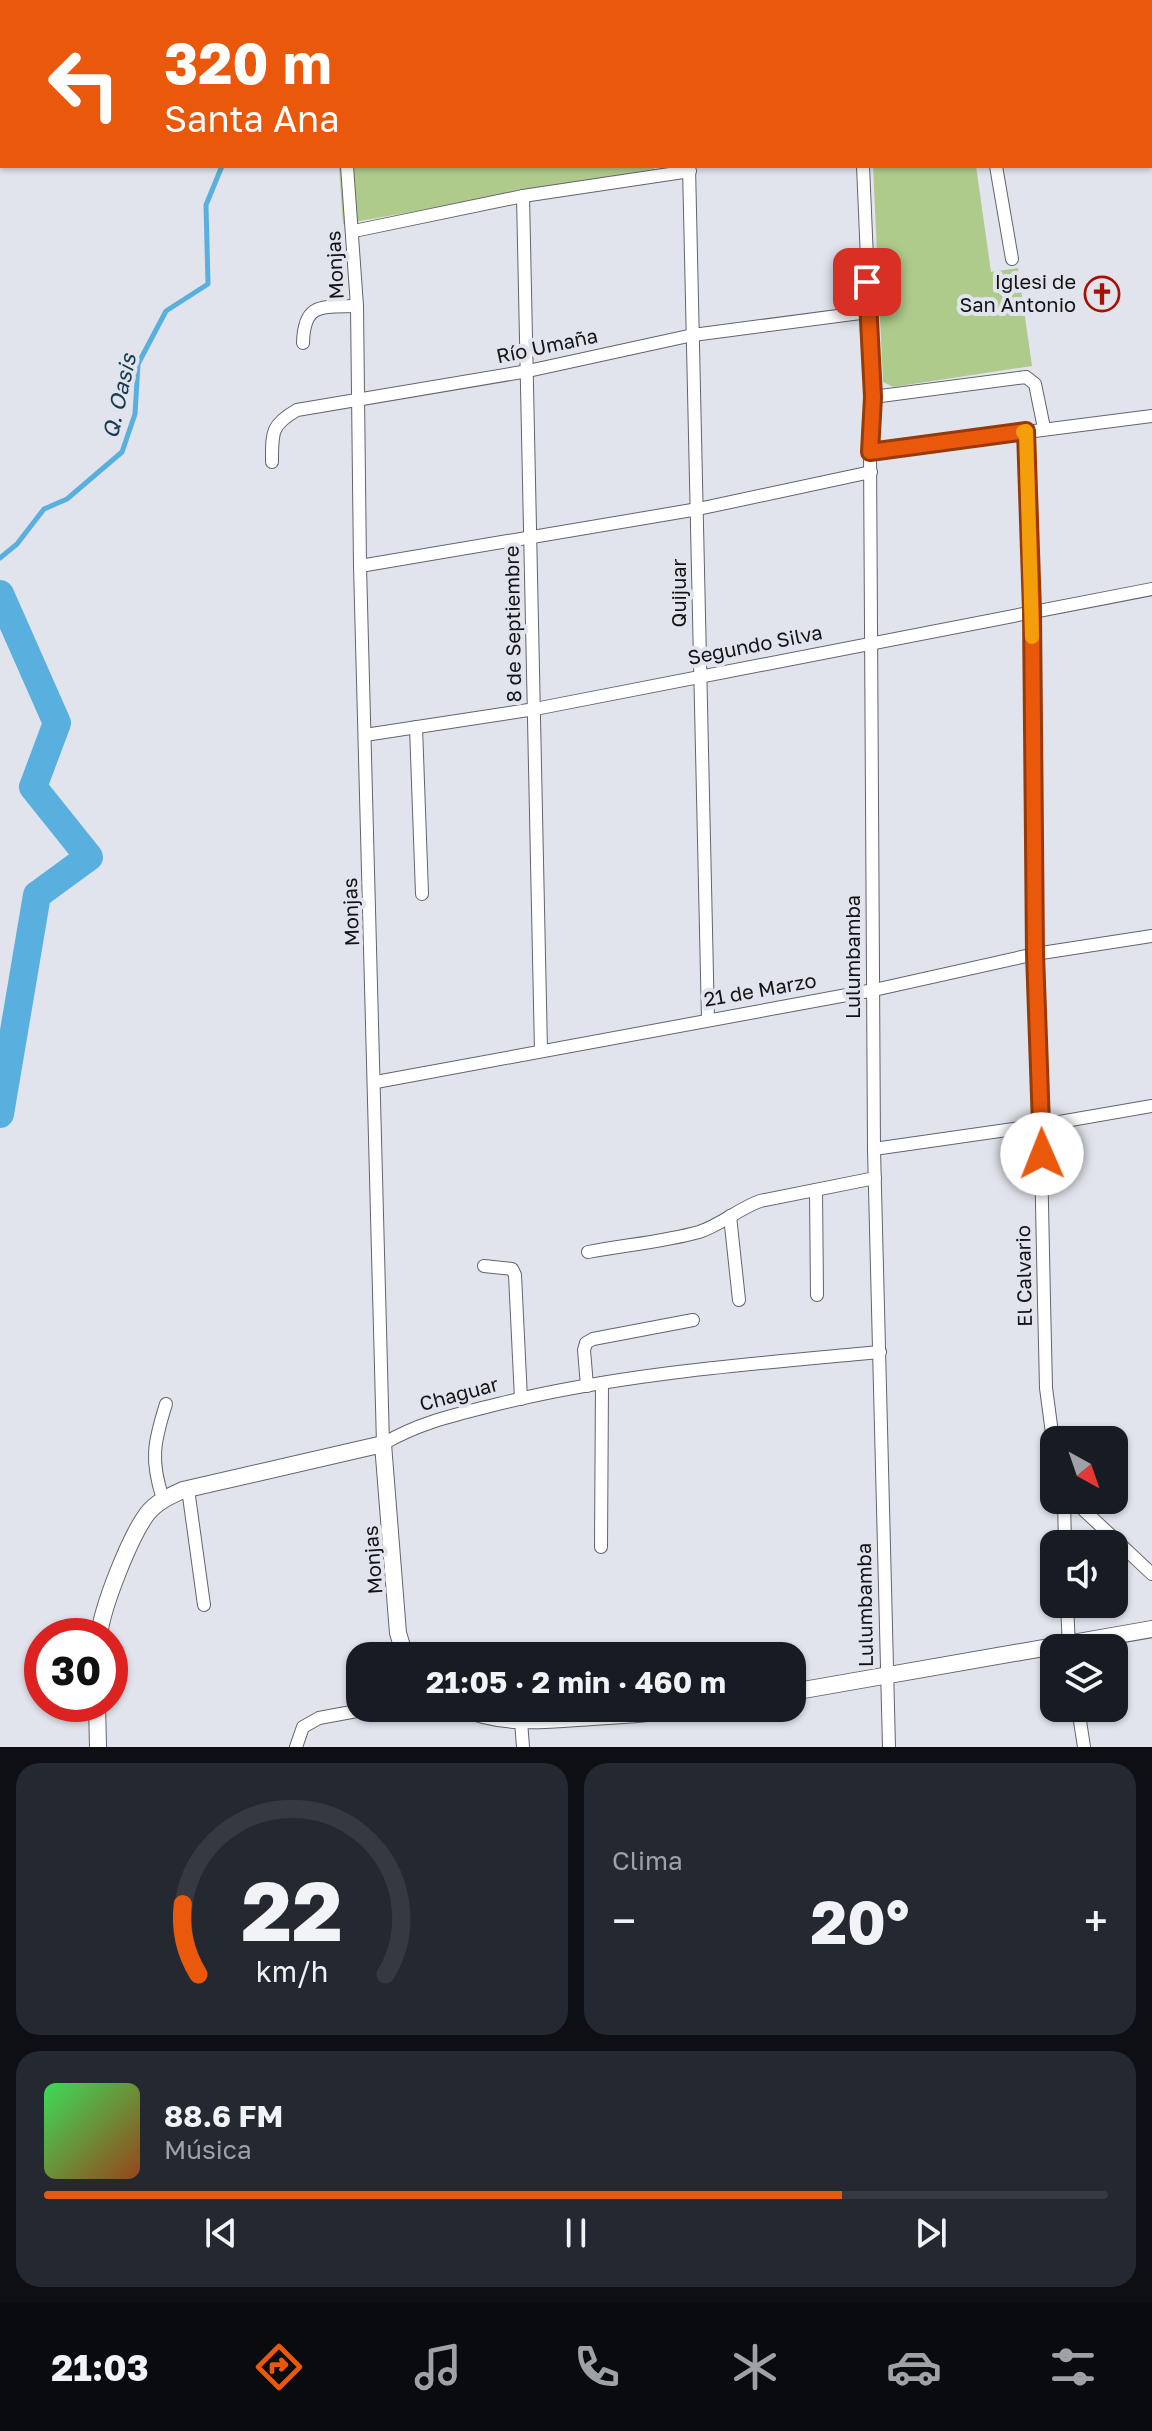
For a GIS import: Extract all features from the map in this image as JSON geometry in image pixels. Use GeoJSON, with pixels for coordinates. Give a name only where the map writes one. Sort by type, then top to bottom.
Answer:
{"type":"FeatureCollection","features":[{"type":"Feature","properties":{"kind":"street","name":"Monjas"},"geometry":{"type":"LineString","coordinates":[[347,168],[357,306],[360,566],[376,1082],[383,1444],[401,1642]]}},
{"type":"Feature","properties":{"kind":"street"},"geometry":{"type":"LineString","coordinates":[[354,231],[523,196],[689,168]]}},
{"type":"Feature","properties":{"kind":"street","name":"Quijuar"},"geometry":{"type":"LineString","coordinates":[[689,168],[708,1020]]}},
{"type":"Feature","properties":{"kind":"street","name":"Lulumbamba"},"geometry":{"type":"LineString","coordinates":[[863,168],[873,397],[870,452],[874,1149],[889,1747]]}},
{"type":"Feature","properties":{"kind":"street"},"geometry":{"type":"LineString","coordinates":[[996,168],[1012,259]]}},
{"type":"Feature","properties":{"kind":"street","name":"8 de Septiembre"},"geometry":{"type":"LineString","coordinates":[[523,196],[541,1051]]}},
{"type":"Feature","properties":{"kind":"street"},"geometry":{"type":"LineString","coordinates":[[303,343],[304,319],[310,313],[320,309],[357,306]]}},
{"type":"Feature","properties":{"kind":"street","name":"Río Umaña"},"geometry":{"type":"LineString","coordinates":[[272,462],[275,426],[297,410],[528,371],[693,335],[868,312]]}},
{"type":"Feature","properties":{"kind":"street"},"geometry":{"type":"LineString","coordinates":[[873,397],[1026,377],[1035,384],[1044,428]]}},
{"type":"Feature","properties":{"kind":"street"},"geometry":{"type":"LineString","coordinates":[[870,452],[1152,416]]}},
{"type":"Feature","properties":{"kind":"street","name":"El Calvario"},"geometry":{"type":"LineString","coordinates":[[1026,431],[1032,611],[1035,954],[1042,1125],[1046,1388],[1051,1426]]}},
{"type":"Feature","properties":{"kind":"street"},"geometry":{"type":"LineString","coordinates":[[360,566],[698,509],[871,472]]}},
{"type":"Feature","properties":{"kind":"street","name":"Segundo Silva"},"geometry":{"type":"LineString","coordinates":[[365,735],[535,709],[1152,589]]}},
{"type":"Feature","properties":{"kind":"street"},"geometry":{"type":"LineString","coordinates":[[416,727],[422,894]]}},
{"type":"Feature","properties":{"kind":"street","name":"21 de Marzo"},"geometry":{"type":"LineString","coordinates":[[376,1082],[874,990],[1035,954],[1152,936]]}},
{"type":"Feature","properties":{"kind":"street"},"geometry":{"type":"LineString","coordinates":[[874,1149],[1152,1106]]}},
{"type":"Feature","properties":{"kind":"street"},"geometry":{"type":"LineString","coordinates":[[588,1252],[698,1232],[760,1201],[875,1178]]}},
{"type":"Feature","properties":{"kind":"street"},"geometry":{"type":"LineString","coordinates":[[816,1190],[817,1295]]}},
{"type":"Feature","properties":{"kind":"street"},"geometry":{"type":"LineString","coordinates":[[730,1216],[739,1300]]}},
{"type":"Feature","properties":{"kind":"street"},"geometry":{"type":"LineString","coordinates":[[484,1266],[507,1267],[515,1275],[521,1399]]}},
{"type":"Feature","properties":{"kind":"street"},"geometry":{"type":"LineString","coordinates":[[587,1386],[586,1343],[593,1339],[693,1320]]}},
{"type":"Feature","properties":{"kind":"street","name":"Chaguar"},"geometry":{"type":"LineString","coordinates":[[104,1618],[114,1586],[147,1513],[163,1499],[188,1489],[383,1444],[424,1423],[521,1399],[711,1367],[880,1352]]}},
{"type":"Feature","properties":{"kind":"street"},"geometry":{"type":"LineString","coordinates":[[601,1547],[602,1383]]}},
{"type":"Feature","properties":{"kind":"street"},"geometry":{"type":"LineString","coordinates":[[163,1499],[153,1456],[166,1404]]}},
{"type":"Feature","properties":{"kind":"street"},"geometry":{"type":"LineString","coordinates":[[188,1489],[204,1605]]}},
{"type":"Feature","properties":{"kind":"street"},"geometry":{"type":"LineString","coordinates":[[1088,1514],[1152,1574]]}},
{"type":"Feature","properties":{"kind":"street"},"geometry":{"type":"LineString","coordinates":[[1126,1634],[1152,1629]]}},
{"type":"Feature","properties":{"kind":"street"},"geometry":{"type":"LineString","coordinates":[[806,1690],[1040,1650]]}},
{"type":"Feature","properties":{"kind":"street"},"geometry":{"type":"LineString","coordinates":[[296,1747],[303,1727],[319,1718],[346,1713]]}},
{"type":"Feature","properties":{"kind":"street"},"geometry":{"type":"LineString","coordinates":[[97,1722],[98,1747]]}},
{"type":"Feature","properties":{"kind":"street"},"geometry":{"type":"LineString","coordinates":[[521,1722],[523,1747]]}},
{"type":"Feature","properties":{"kind":"street"},"geometry":{"type":"LineString","coordinates":[[1080,1722],[1084,1747]]}},
{"type":"Feature","properties":{"kind":"green space"},"geometry":{"type":"Polygon","coordinates":[[[339,168],[654,168],[654,169],[343,224],[339,168]]]}},
{"type":"Feature","properties":{"kind":"green space"},"geometry":{"type":"Polygon","coordinates":[[[873,168],[976,168],[991,272],[1018,268],[1032,366],[893,387],[883,382],[873,168]]]}},
{"type":"Feature","properties":{"kind":"waterway","name":"Q. Oasis"},"geometry":{"type":"LineString","coordinates":[[0,558],[17,544],[44,509],[67,499],[122,452],[135,414],[138,364],[166,311],[208,284],[206,205],[221,168]]}},
{"type":"Feature","properties":{"kind":"waterway"},"geometry":{"type":"LineString","coordinates":[[0,594],[57,723],[33,787],[89,857],[37,895],[0,1114]]}},
{"type":"Feature","properties":{"kind":"slow traffic"},"geometry":{"type":"LineString","coordinates":[[1023,432],[1026,431],[1032,637]]}},
{"type":"Feature","properties":{"kind":"place","name":"Iglesi de San Antonio"},"geometry":{"type":"Point","coordinates":[1102,294]}},
{"type":"Feature","properties":{"kind":"route"},"geometry":{"type":"LineString","coordinates":[[867,282],[873,397],[870,452],[1026,431],[1032,611],[1035,954],[1042,1154]]}}]}
